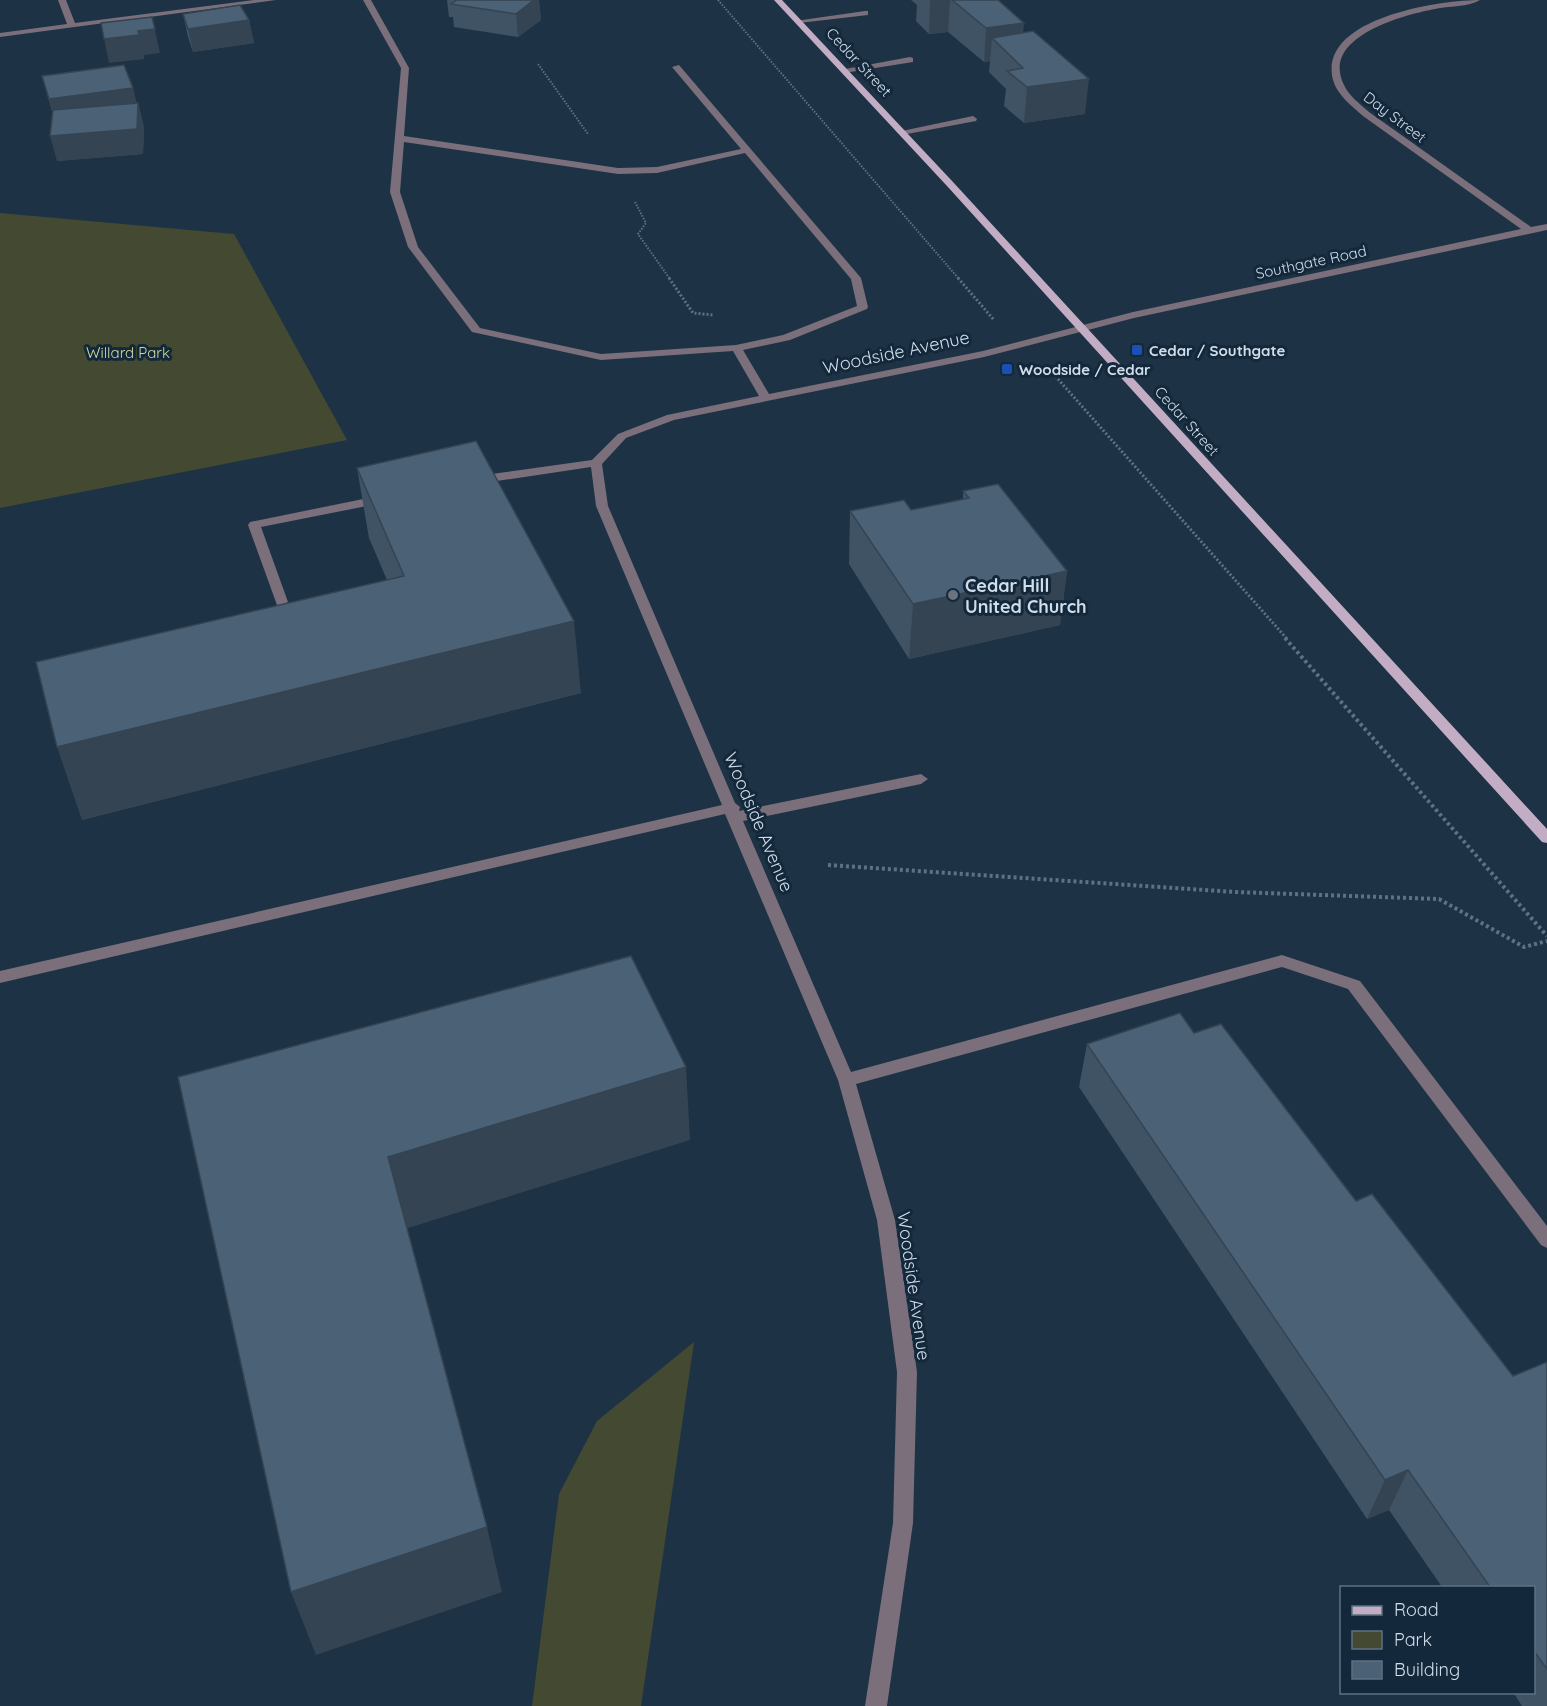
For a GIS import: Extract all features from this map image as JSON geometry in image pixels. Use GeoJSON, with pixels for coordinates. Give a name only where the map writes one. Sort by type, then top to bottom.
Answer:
{"type":"FeatureCollection","features":[{"type":"Feature","properties":{"kind":"main road","name":"Cedar Street"},"geometry":{"type":"LineString","coordinates":[[778,0],[902,132],[1547,838]]}},
{"type":"Feature","properties":{"kind":"street"},"geometry":{"type":"LineString","coordinates":[[62,0],[72,27]]}},
{"type":"Feature","properties":{"kind":"street"},"geometry":{"type":"LineString","coordinates":[[0,35],[272,0]]}},
{"type":"Feature","properties":{"kind":"street"},"geometry":{"type":"LineString","coordinates":[[367,0],[405,68],[394,192],[413,247],[476,330],[601,357],[736,348],[786,338],[863,307],[856,278],[676,67]]}},
{"type":"Feature","properties":{"kind":"street","name":"Day Street"},"geometry":{"type":"LineString","coordinates":[[1476,0],[1397,14],[1356,34],[1338,56],[1337,79],[1347,96],[1366,114],[1530,231]]}},
{"type":"Feature","properties":{"kind":"street"},"geometry":{"type":"LineString","coordinates":[[799,21],[865,13]]}},
{"type":"Feature","properties":{"kind":"street"},"geometry":{"type":"LineString","coordinates":[[844,70],[910,60]]}},
{"type":"Feature","properties":{"kind":"street"},"geometry":{"type":"LineString","coordinates":[[902,132],[974,119]]}},
{"type":"Feature","properties":{"kind":"street"},"geometry":{"type":"LineString","coordinates":[[398,138],[618,171],[657,170],[748,150]]}},
{"type":"Feature","properties":{"kind":"street","name":"Southgate Road"},"geometry":{"type":"LineString","coordinates":[[1082,330],[1133,315],[1547,227]]}},
{"type":"Feature","properties":{"kind":"street","name":"Woodside Avenue"},"geometry":{"type":"LineString","coordinates":[[876,1706],[903,1522],[907,1372],[886,1220],[846,1080],[602,506],[596,463],[622,436],[671,417],[984,354],[1082,330]]}},
{"type":"Feature","properties":{"kind":"street"},"geometry":{"type":"LineString","coordinates":[[736,348],[766,398]]}},
{"type":"Feature","properties":{"kind":"street"},"geometry":{"type":"LineString","coordinates":[[462,483],[596,463]]}},
{"type":"Feature","properties":{"kind":"street"},"geometry":{"type":"LineString","coordinates":[[282,603],[254,525],[393,497]]}},
{"type":"Feature","properties":{"kind":"street"},"geometry":{"type":"LineString","coordinates":[[0,977],[734,812],[921,779]]}},
{"type":"Feature","properties":{"kind":"street"},"geometry":{"type":"LineString","coordinates":[[846,1080],[1282,961],[1354,985],[1547,1240]]}},
{"type":"Feature","properties":{"kind":"path"},"geometry":{"type":"LineString","coordinates":[[718,0],[998,324]]}},
{"type":"Feature","properties":{"kind":"path"},"geometry":{"type":"LineString","coordinates":[[538,64],[592,140],[615,146],[618,171],[646,223],[638,234],[693,313],[716,316]]}},
{"type":"Feature","properties":{"kind":"path"},"geometry":{"type":"LineString","coordinates":[[1048,368],[1547,936]]}},
{"type":"Feature","properties":{"kind":"path"},"geometry":{"type":"LineString","coordinates":[[828,865],[1235,892],[1438,899],[1524,947],[1547,941]]}},
{"type":"Feature","properties":{"kind":"green space","name":"Willard Park"},"geometry":{"type":"Polygon","coordinates":[[[0,213],[234,234],[347,440],[0,508],[0,213]]]}},
{"type":"Feature","properties":{"kind":"green space"},"geometry":{"type":"Polygon","coordinates":[[[694,1342],[641,1706],[532,1706],[559,1494],[597,1421],[694,1342]]]}},
{"type":"Feature","properties":{"kind":"building"},"geometry":{"type":"Polygon","coordinates":[[[457,0],[534,0],[516,14],[451,4],[457,0]]]}},
{"type":"Feature","properties":{"kind":"building"},"geometry":{"type":"Polygon","coordinates":[[[952,0],[998,0],[1024,23],[986,28],[952,0]]]}},
{"type":"Feature","properties":{"kind":"building"},"geometry":{"type":"Polygon","coordinates":[[[240,5],[249,20],[188,29],[183,14],[240,5]]]}},
{"type":"Feature","properties":{"kind":"building"},"geometry":{"type":"Polygon","coordinates":[[[152,17],[155,29],[138,31],[139,35],[104,39],[101,23],[152,17]]]}},
{"type":"Feature","properties":{"kind":"building"},"geometry":{"type":"Polygon","coordinates":[[[1033,31],[1089,79],[1027,87],[1007,71],[1023,68],[992,38],[1033,31]]]}},
{"type":"Feature","properties":{"kind":"building"},"geometry":{"type":"Polygon","coordinates":[[[124,65],[133,88],[49,99],[42,76],[124,65]]]}},
{"type":"Feature","properties":{"kind":"building"},"geometry":{"type":"Polygon","coordinates":[[[138,103],[137,129],[50,136],[53,110],[138,103]]]}},
{"type":"Feature","properties":{"kind":"building"},"geometry":{"type":"Polygon","coordinates":[[[476,441],[574,621],[57,747],[36,662],[404,576],[357,468],[476,441]]]}},
{"type":"Feature","properties":{"kind":"building"},"geometry":{"type":"Polygon","coordinates":[[[998,484],[1067,571],[913,604],[850,511],[904,500],[911,510],[969,498],[963,491],[998,484]]]}},
{"type":"Feature","properties":{"kind":"building"},"geometry":{"type":"Polygon","coordinates":[[[631,956],[686,1067],[388,1157],[487,1527],[291,1592],[178,1077],[631,956]]]}},
{"type":"Feature","properties":{"kind":"building"},"geometry":{"type":"Polygon","coordinates":[[[1180,1013],[1194,1033],[1221,1024],[1356,1201],[1372,1194],[1513,1376],[1547,1362],[1547,1669],[1535,1653],[1535,1586],[1489,1586],[1408,1470],[1385,1480],[1087,1044],[1180,1013]]]}},
{"type":"Feature","properties":{"kind":"place","name":"Cedar / Southgate"},"geometry":{"type":"Point","coordinates":[1137,350]}},
{"type":"Feature","properties":{"kind":"place","name":"Woodside / Cedar"},"geometry":{"type":"Point","coordinates":[1007,369]}},
{"type":"Feature","properties":{"kind":"place","name":"Cedar Hill United Church"},"geometry":{"type":"Point","coordinates":[953,595]}}]}
